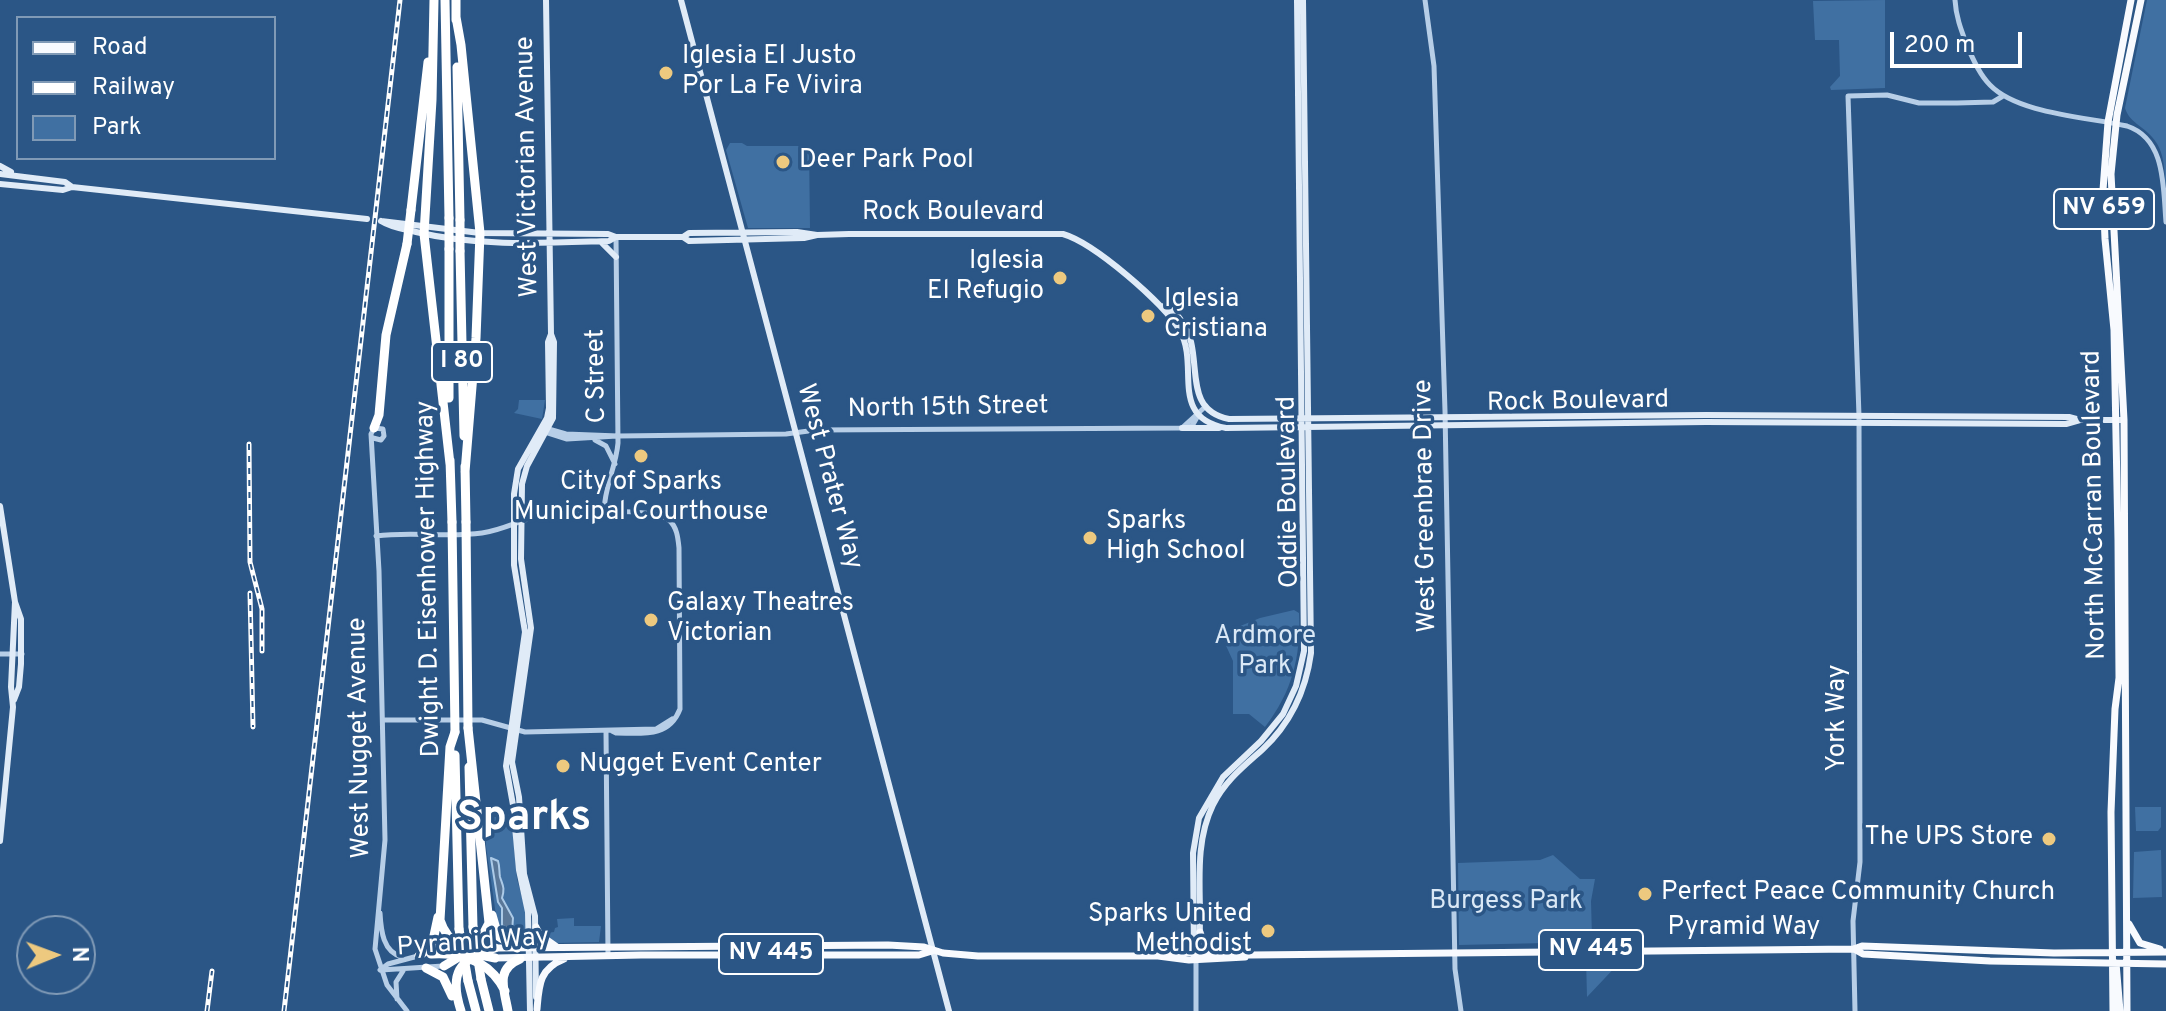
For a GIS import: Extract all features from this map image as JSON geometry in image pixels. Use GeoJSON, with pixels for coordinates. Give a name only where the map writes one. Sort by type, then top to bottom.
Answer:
{"type":"FeatureCollection","features":[{"type":"Feature","properties":{"kind":"highway"},"geometry":{"type":"LineString","coordinates":[[434,0],[424,230],[450,464]]}},
{"type":"Feature","properties":{"kind":"highway","name":"Dwight D. Eisenhower Highway"},"geometry":{"type":"LineString","coordinates":[[445,0],[459,929],[476,1011]]}},
{"type":"Feature","properties":{"kind":"highway","name":"Dwight D. Eisenhower Highway"},"geometry":{"type":"LineString","coordinates":[[456,0],[473,927],[489,1011]]}},
{"type":"Feature","properties":{"kind":"highway"},"geometry":{"type":"LineString","coordinates":[[456,17],[480,238],[478,320],[465,472]]}},
{"type":"Feature","properties":{"kind":"highway"},"geometry":{"type":"LineString","coordinates":[[374,433],[379,415],[386,335],[407,244],[430,35],[434,24]]}},
{"type":"Feature","properties":{"kind":"highway"},"geometry":{"type":"LineString","coordinates":[[459,1011],[455,987],[457,974],[488,927],[488,898],[468,728]]}},
{"type":"Feature","properties":{"kind":"highway"},"geometry":{"type":"LineString","coordinates":[[419,956],[432,945],[439,914],[450,747],[455,732]]}},
{"type":"Feature","properties":{"kind":"highway"},"geometry":{"type":"LineString","coordinates":[[488,898],[498,936],[525,956],[505,969],[508,1011]]}},
{"type":"Feature","properties":{"kind":"highway"},"geometry":{"type":"LineString","coordinates":[[439,914],[444,931],[469,955],[492,970],[505,991]]}},
{"type":"Feature","properties":{"kind":"highway"},"geometry":{"type":"LineString","coordinates":[[431,954],[495,953]]}},
{"type":"Feature","properties":{"kind":"highway"},"geometry":{"type":"LineString","coordinates":[[444,966],[469,955]]}},
{"type":"Feature","properties":{"kind":"highway"},"geometry":{"type":"LineString","coordinates":[[426,968],[443,977],[459,1011]]}},
{"type":"Feature","properties":{"kind":"main road","name":"West Victorian Avenue"},"geometry":{"type":"LineString","coordinates":[[532,948],[506,766],[525,632],[514,565],[517,473],[546,430],[549,408],[548,342],[551,334],[546,0]]}},
{"type":"Feature","properties":{"kind":"main road","name":"West Prater Way"},"geometry":{"type":"LineString","coordinates":[[681,0],[949,1011]]}},
{"type":"Feature","properties":{"kind":"main road","name":"Oddie Boulevard"},"geometry":{"type":"LineString","coordinates":[[1196,955],[1200,932],[1201,845],[1211,810],[1230,779],[1266,746],[1287,720],[1299,699],[1310,664],[1300,0]]}},
{"type":"Feature","properties":{"kind":"main road","name":"North McCarran Boulevard"},"geometry":{"type":"LineString","coordinates":[[2113,1011],[2113,744],[2119,678],[2120,322],[2111,196],[2112,123],[2131,0]]}},
{"type":"Feature","properties":{"kind":"main road","name":"North McCarran Boulevard"},"geometry":{"type":"LineString","coordinates":[[2112,123],[2141,0]]}},
{"type":"Feature","properties":{"kind":"main road"},"geometry":{"type":"LineString","coordinates":[[0,166],[26,176]]}},
{"type":"Feature","properties":{"kind":"main road"},"geometry":{"type":"LineString","coordinates":[[0,174],[65,182],[72,187]]}},
{"type":"Feature","properties":{"kind":"main road"},"geometry":{"type":"LineString","coordinates":[[2,186],[63,190],[72,187],[367,219]]}},
{"type":"Feature","properties":{"kind":"main road","name":"Rock Boulevard"},"geometry":{"type":"LineString","coordinates":[[424,230],[381,221],[391,227],[480,238],[611,241],[616,237]]}},
{"type":"Feature","properties":{"kind":"main road","name":"Rock Boulevard"},"geometry":{"type":"LineString","coordinates":[[549,238],[608,234],[616,237],[683,237],[689,241],[797,232],[817,235],[1063,234],[1090,246],[1161,306],[1175,313],[1189,333],[1195,353],[1196,386],[1206,406],[1218,416],[1229,419],[1306,422],[2069,417],[2120,420]]}},
{"type":"Feature","properties":{"kind":"main road"},"geometry":{"type":"LineString","coordinates":[[599,241],[616,257]]}},
{"type":"Feature","properties":{"kind":"main road","name":"Rock Boulevard"},"geometry":{"type":"LineString","coordinates":[[1161,306],[1184,340],[1188,392],[1199,414],[1209,422],[1226,428],[1306,422]]}},
{"type":"Feature","properties":{"kind":"main road","name":"North McCarran Boulevard"},"geometry":{"type":"LineString","coordinates":[[2120,420],[2127,1011]]}},
{"type":"Feature","properties":{"kind":"main road","name":"Oddie Boulevard"},"geometry":{"type":"LineString","coordinates":[[1196,955],[1194,843],[1202,810],[1223,777],[1276,724],[1288,705],[1300,674],[1305,641],[1306,422]]}},
{"type":"Feature","properties":{"kind":"main road"},"geometry":{"type":"LineString","coordinates":[[1182,428],[1226,428]]}},
{"type":"Feature","properties":{"kind":"main road"},"geometry":{"type":"LineString","coordinates":[[0,506],[15,602],[18,654],[11,687],[14,700],[0,841]]}},
{"type":"Feature","properties":{"kind":"main road","name":"West Victorian Avenue"},"geometry":{"type":"LineString","coordinates":[[513,729],[513,773],[519,797],[524,869],[535,911],[532,948],[525,956],[535,1010]]}},
{"type":"Feature","properties":{"kind":"main road"},"geometry":{"type":"LineString","coordinates":[[2113,744],[2119,748],[2125,765]]}},
{"type":"Feature","properties":{"kind":"main road"},"geometry":{"type":"LineString","coordinates":[[2126,914],[2132,933],[2140,943],[2166,952]]}},
{"type":"Feature","properties":{"kind":"main road"},"geometry":{"type":"LineString","coordinates":[[536,927],[543,937],[559,948]]}},
{"type":"Feature","properties":{"kind":"main road"},"geometry":{"type":"LineString","coordinates":[[1200,932],[1203,941],[1227,953]]}},
{"type":"Feature","properties":{"kind":"main road","name":"Pyramid Way"},"geometry":{"type":"LineString","coordinates":[[525,956],[532,948],[608,951],[888,945],[978,956],[1158,956],[1175,952],[1225,960],[1251,955]]}},
{"type":"Feature","properties":{"kind":"main road","name":"Pyramid Way"},"geometry":{"type":"LineString","coordinates":[[1196,955],[1854,949],[1862,946],[2112,954],[2166,952]]}},
{"type":"Feature","properties":{"kind":"main road","name":"Pyramid Way"},"geometry":{"type":"LineString","coordinates":[[1854,949],[1863,954],[1878,955],[2166,964]]}},
{"type":"Feature","properties":{"kind":"main road","name":"Pyramid Way"},"geometry":{"type":"LineString","coordinates":[[495,953],[570,957],[608,951]]}},
{"type":"Feature","properties":{"kind":"main road"},"geometry":{"type":"LineString","coordinates":[[535,1010],[542,975],[552,965],[570,957]]}},
{"type":"Feature","properties":{"kind":"main road"},"geometry":{"type":"LineString","coordinates":[[2114,964],[2120,1011]]}},
{"type":"Feature","properties":{"kind":"street","name":"West Greenbrae Drive"},"geometry":{"type":"LineString","coordinates":[[1425,0],[1434,66],[1446,420],[1454,953],[1461,1011]]}},
{"type":"Feature","properties":{"kind":"street"},"geometry":{"type":"LineString","coordinates":[[1955,0],[1959,27],[1975,64],[1984,78],[2003,96],[2021,104],[2140,131],[2154,145],[2160,162],[2166,222]]}},
{"type":"Feature","properties":{"kind":"street","name":"York Way"},"geometry":{"type":"LineString","coordinates":[[1855,1011],[1853,921],[1859,882],[1859,420],[1848,96],[1887,95],[1919,103],[1957,103],[1993,102],[2003,96]]}},
{"type":"Feature","properties":{"kind":"street","name":"C Street"},"geometry":{"type":"LineString","coordinates":[[604,512],[605,492],[615,464],[618,436],[616,237]]}},
{"type":"Feature","properties":{"kind":"street"},"geometry":{"type":"LineString","coordinates":[[1182,428],[1206,406]]}},
{"type":"Feature","properties":{"kind":"street","name":"North 15th Street"},"geometry":{"type":"LineString","coordinates":[[546,430],[618,436],[816,430],[1182,428]]}},
{"type":"Feature","properties":{"kind":"street"},"geometry":{"type":"LineString","coordinates":[[373,455],[384,436],[383,429],[374,433],[381,440]]}},
{"type":"Feature","properties":{"kind":"street","name":"North 15th Street"},"geometry":{"type":"LineString","coordinates":[[546,430],[563,439],[618,436]]}},
{"type":"Feature","properties":{"kind":"street","name":"West Nugget Avenue"},"geometry":{"type":"LineString","coordinates":[[374,433],[385,852],[375,937],[380,970],[407,1011]]}},
{"type":"Feature","properties":{"kind":"street"},"geometry":{"type":"LineString","coordinates":[[594,439],[606,446],[615,464]]}},
{"type":"Feature","properties":{"kind":"street"},"geometry":{"type":"LineString","coordinates":[[376,536],[458,535],[503,529],[550,514],[655,512],[670,520],[676,529],[679,548],[680,689],[676,713],[665,725],[656,729],[609,731],[513,729],[482,720],[383,720]]}},
{"type":"Feature","properties":{"kind":"street"},"geometry":{"type":"LineString","coordinates":[[0,654],[18,654]]}},
{"type":"Feature","properties":{"kind":"street"},"geometry":{"type":"LineString","coordinates":[[608,951],[609,731]]}},
{"type":"Feature","properties":{"kind":"street"},"geometry":{"type":"LineString","coordinates":[[379,900],[380,925],[387,947],[396,956],[407,958]]}},
{"type":"Feature","properties":{"kind":"street","name":"Pyramid Way"},"geometry":{"type":"LineString","coordinates":[[380,970],[407,958],[431,954]]}},
{"type":"Feature","properties":{"kind":"street"},"geometry":{"type":"LineString","coordinates":[[1196,955],[1196,1011]]}},
{"type":"Feature","properties":{"kind":"street","name":"Pyramid Way"},"geometry":{"type":"LineString","coordinates":[[380,970],[444,966]]}},
{"type":"Feature","properties":{"kind":"street"},"geometry":{"type":"LineString","coordinates":[[397,1000],[396,982],[404,970]]}},
{"type":"Feature","properties":{"kind":"green space"},"geometry":{"type":"Polygon","coordinates":[[[1885,0],[1885,88],[1831,90],[1830,87],[1840,76],[1839,40],[1815,40],[1813,1],[1885,0]]]}},
{"type":"Feature","properties":{"kind":"green space"},"geometry":{"type":"Polygon","coordinates":[[[2147,0],[2166,0],[2166,187],[2163,160],[2156,142],[2125,108],[2147,0]]]}},
{"type":"Feature","properties":{"kind":"green space"},"geometry":{"type":"Polygon","coordinates":[[[730,143],[809,146],[810,228],[748,228],[726,150],[730,143]]]}},
{"type":"Feature","properties":{"kind":"green space"},"geometry":{"type":"Polygon","coordinates":[[[519,400],[545,400],[542,419],[514,413],[519,400]]]}},
{"type":"Feature","properties":{"kind":"green space","name":"Ardmore Park"},"geometry":{"type":"Polygon","coordinates":[[[1294,610],[1299,613],[1298,644],[1293,673],[1282,701],[1265,727],[1249,714],[1233,714],[1233,661],[1223,633],[1260,618],[1294,610]]]}},
{"type":"Feature","properties":{"kind":"green space"},"geometry":{"type":"Polygon","coordinates":[[[2135,807],[2161,807],[2161,827],[2158,831],[2136,831],[2135,807]]]}},
{"type":"Feature","properties":{"kind":"green space"},"geometry":{"type":"Polygon","coordinates":[[[509,811],[517,879],[526,912],[525,936],[503,935],[498,929],[486,846],[485,817],[498,817],[498,825],[508,824],[509,811]]]}},
{"type":"Feature","properties":{"kind":"green space"},"geometry":{"type":"Polygon","coordinates":[[[2161,850],[2162,897],[2133,898],[2134,852],[2161,850]]]}},
{"type":"Feature","properties":{"kind":"green space","name":"Burgess Park"},"geometry":{"type":"Polygon","coordinates":[[[1553,855],[1580,879],[1595,879],[1591,901],[1592,937],[1589,942],[1459,945],[1458,863],[1540,860],[1553,855]]]}},
{"type":"Feature","properties":{"kind":"green space"},"geometry":{"type":"Polygon","coordinates":[[[574,918],[574,926],[601,926],[599,942],[557,943],[547,938],[547,933],[554,932],[558,927],[557,919],[574,918]]]}},
{"type":"Feature","properties":{"kind":"green space"},"geometry":{"type":"Polygon","coordinates":[[[1622,957],[1621,961],[1587,997],[1586,958],[1622,957]]]}},
{"type":"Feature","properties":{"kind":"shaded area"},"geometry":{"type":"Polygon","coordinates":[[[491,858],[498,861],[502,898],[513,918],[512,932],[502,925],[502,908],[498,902],[491,858]]]}},
{"type":"Feature","properties":{"kind":"railway"},"geometry":{"type":"LineString","coordinates":[[284,1011],[400,0]]}},
{"type":"Feature","properties":{"kind":"railway"},"geometry":{"type":"LineString","coordinates":[[249,444],[250,562],[262,609],[262,651]]}},
{"type":"Feature","properties":{"kind":"railway"},"geometry":{"type":"LineString","coordinates":[[250,593],[253,727]]}},
{"type":"Feature","properties":{"kind":"railway"},"geometry":{"type":"LineString","coordinates":[[207,1011],[212,971]]}},
{"type":"Feature","properties":{"kind":"place","name":"Iglesia El Justo Por La Fe Vivira"},"geometry":{"type":"Point","coordinates":[666,73]}},
{"type":"Feature","properties":{"kind":"place","name":"Deer Park Pool"},"geometry":{"type":"Point","coordinates":[783,162]}},
{"type":"Feature","properties":{"kind":"place","name":"Iglesia El Refugio"},"geometry":{"type":"Point","coordinates":[1060,278]}},
{"type":"Feature","properties":{"kind":"place","name":"Iglesia Cristiana"},"geometry":{"type":"Point","coordinates":[1148,316]}},
{"type":"Feature","properties":{"kind":"place","name":"City of Sparks Municipal Courthouse"},"geometry":{"type":"Point","coordinates":[641,456]}},
{"type":"Feature","properties":{"kind":"place","name":"Sparks High School"},"geometry":{"type":"Point","coordinates":[1090,538]}},
{"type":"Feature","properties":{"kind":"place","name":"Galaxy Theatres Victorian"},"geometry":{"type":"Point","coordinates":[651,620]}},
{"type":"Feature","properties":{"kind":"place","name":"Nugget Event Center"},"geometry":{"type":"Point","coordinates":[563,766]}},
{"type":"Feature","properties":{"kind":"place","name":"The UPS Store"},"geometry":{"type":"Point","coordinates":[2049,839]}},
{"type":"Feature","properties":{"kind":"place","name":"Perfect Peace Community Church"},"geometry":{"type":"Point","coordinates":[1645,894]}},
{"type":"Feature","properties":{"kind":"place","name":"Sparks United Methodist"},"geometry":{"type":"Point","coordinates":[1268,931]}},
{"type":"Feature","properties":{"kind":"district","name":"Sparks"},"geometry":{"type":"Point","coordinates":[524,821]}}]}
